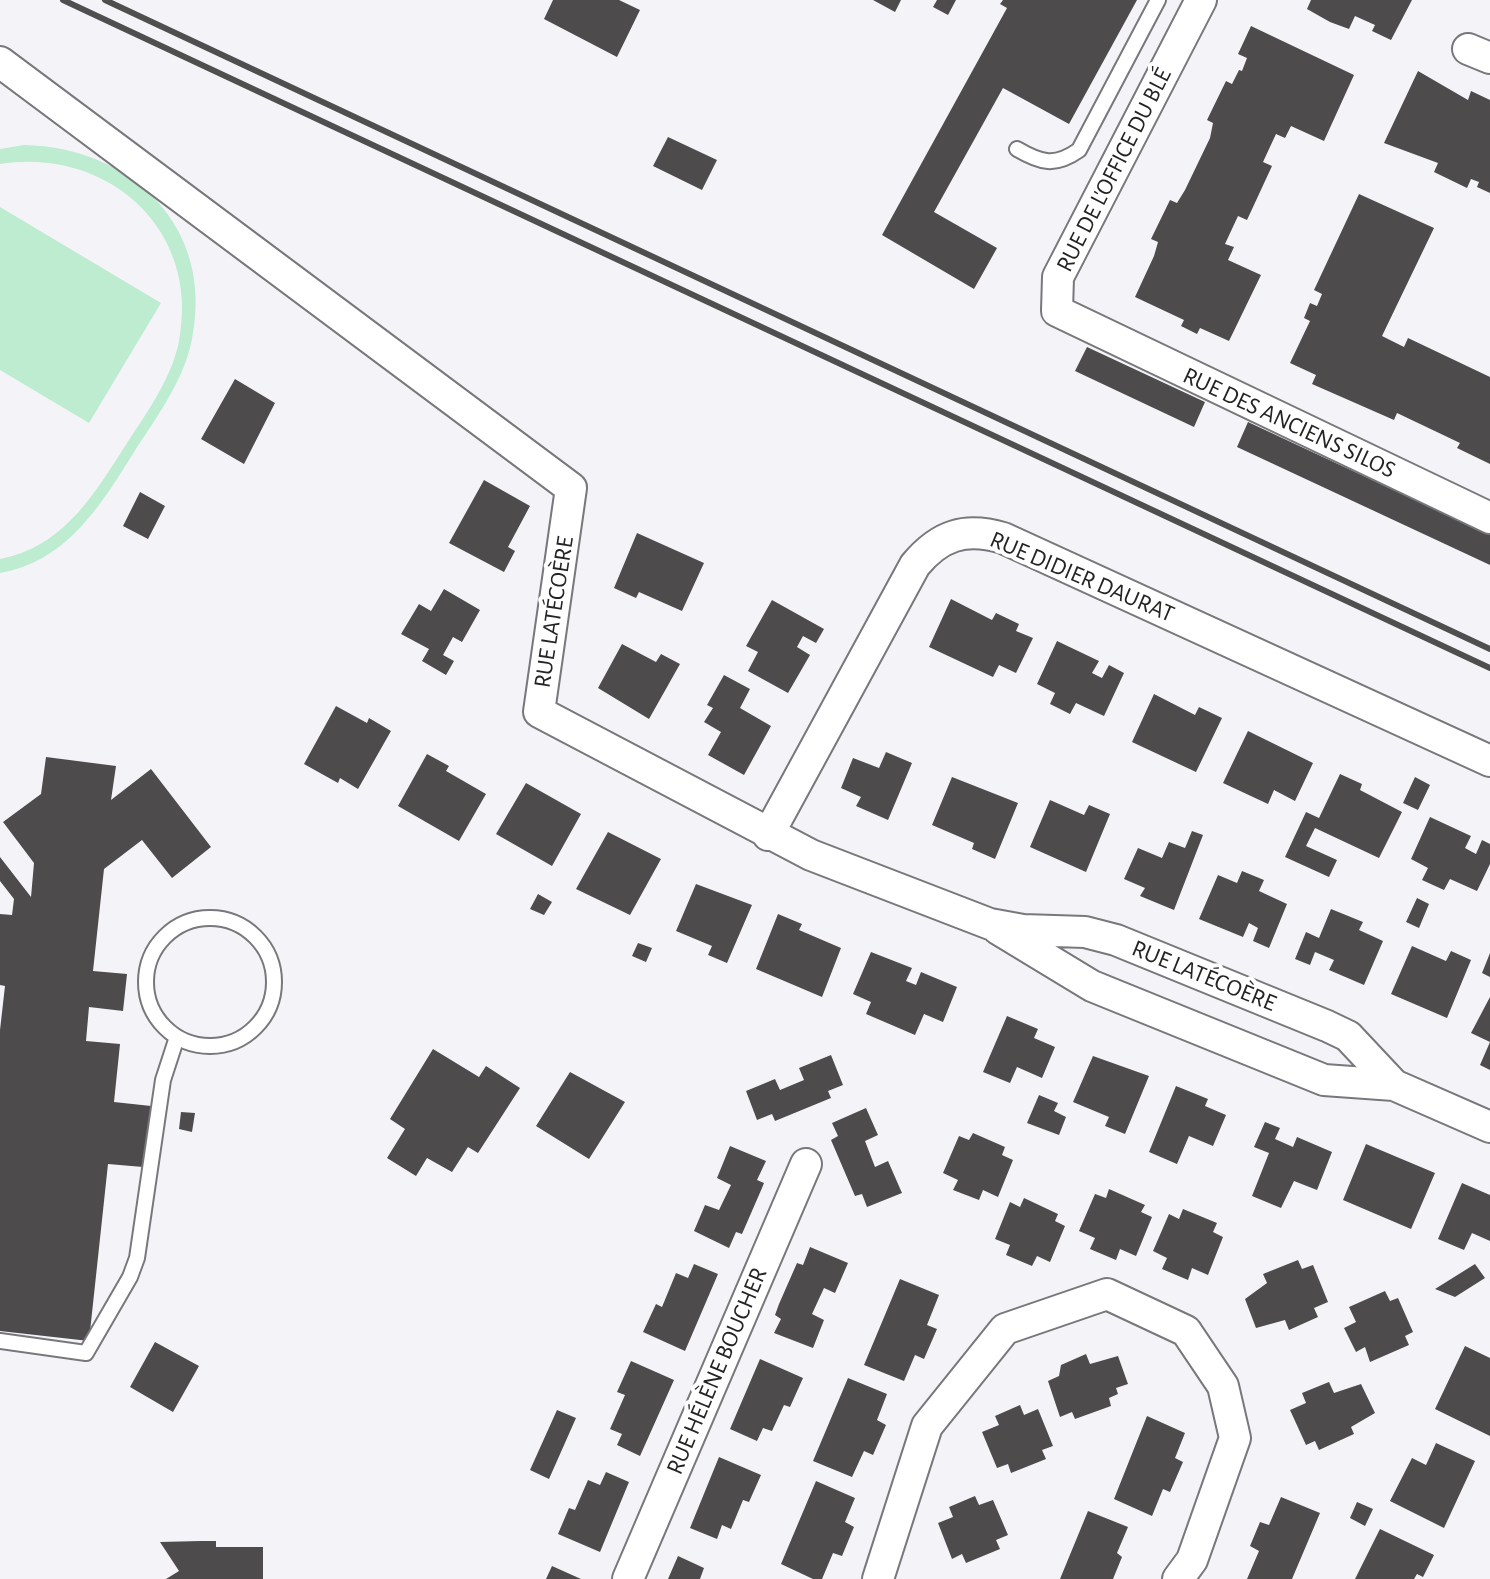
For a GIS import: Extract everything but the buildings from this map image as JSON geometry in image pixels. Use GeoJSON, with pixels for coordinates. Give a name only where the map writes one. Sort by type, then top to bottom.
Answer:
{"type":"FeatureCollection","features":[{"type":"Feature","properties":{"kind":"street","name":"RUE DE L'OFFICE DU BLÉ"},"geometry":{"type":"LineString","coordinates":[[1088,329],[1057,311],[1058,277],[1201,0]]}},
{"type":"Feature","properties":{"kind":"street","name":"RUE LATÉCOÈRE"},"geometry":{"type":"LineString","coordinates":[[0,62],[571,488],[539,712],[768,835],[990,924],[1092,986],[1324,1080],[1394,1085],[1490,1127]]}},
{"type":"Feature","properties":{"kind":"street","name":"RUE DES ANCIENS SILOS"},"geometry":{"type":"LineString","coordinates":[[1088,329],[1490,518]]}},
{"type":"Feature","properties":{"kind":"street","name":"RUE DIDIER DAURAT"},"geometry":{"type":"LineString","coordinates":[[768,835],[915,565],[929,548],[959,533],[974,532],[1003,538],[1490,761]]}},
{"type":"Feature","properties":{"kind":"street","name":"RUE LATÉCOÈRE"},"geometry":{"type":"LineString","coordinates":[[990,924],[1023,930],[1085,932],[1116,940],[1348,1036],[1394,1085]]}},
{"type":"Feature","properties":{"kind":"street","name":"RUE HÉLÈNE BOUCHER"},"geometry":{"type":"LineString","coordinates":[[628,1579],[806,1164]]}},
{"type":"Feature","properties":{"kind":"street"},"geometry":{"type":"LineString","coordinates":[[878,1579],[927,1426],[1005,1329],[1107,1294],[1186,1331],[1223,1386],[1235,1438],[1192,1560],[1178,1579]]}},
{"type":"Feature","properties":{"kind":"lane"},"geometry":{"type":"LineString","coordinates":[[1017,149],[1037,161],[1051,163],[1065,160],[1079,150],[1158,0]]}},
{"type":"Feature","properties":{"kind":"lane"},"geometry":{"type":"LineString","coordinates":[[210,917],[242,926],[266,950],[272,966],[272,999],[265,1015],[241,1038],[225,1044],[192,1044],[177,1037],[163,1027],[147,998],[145,981],[154,949],[172,930],[194,919],[210,917]]}},
{"type":"Feature","properties":{"kind":"lane"},"geometry":{"type":"LineString","coordinates":[[0,1341],[86,1353],[130,1277],[137,1258],[163,1080],[177,1037]]}},
{"type":"Feature","properties":{"kind":"green space"},"geometry":{"type":"Polygon","coordinates":[[[24,145],[63,149],[99,160],[130,178],[157,201],[177,229],[190,262],[196,299],[192,339],[182,370],[158,415],[106,495],[62,545],[23,567],[0,573],[0,559],[39,545],[56,533],[71,520],[109,472],[170,371],[179,341],[182,301],[175,264],[160,231],[138,204],[109,183],[76,169],[39,162],[0,164],[0,149],[24,145]]]}},
{"type":"Feature","properties":{"kind":"green space"},"geometry":{"type":"Polygon","coordinates":[[[0,207],[161,303],[89,423],[0,370],[0,207]]]}},
{"type":"Feature","properties":{"kind":"railway"},"geometry":{"type":"LineString","coordinates":[[63,0],[1490,668]]}},
{"type":"Feature","properties":{"kind":"railway"},"geometry":{"type":"LineString","coordinates":[[105,0],[1490,649]]}}]}
